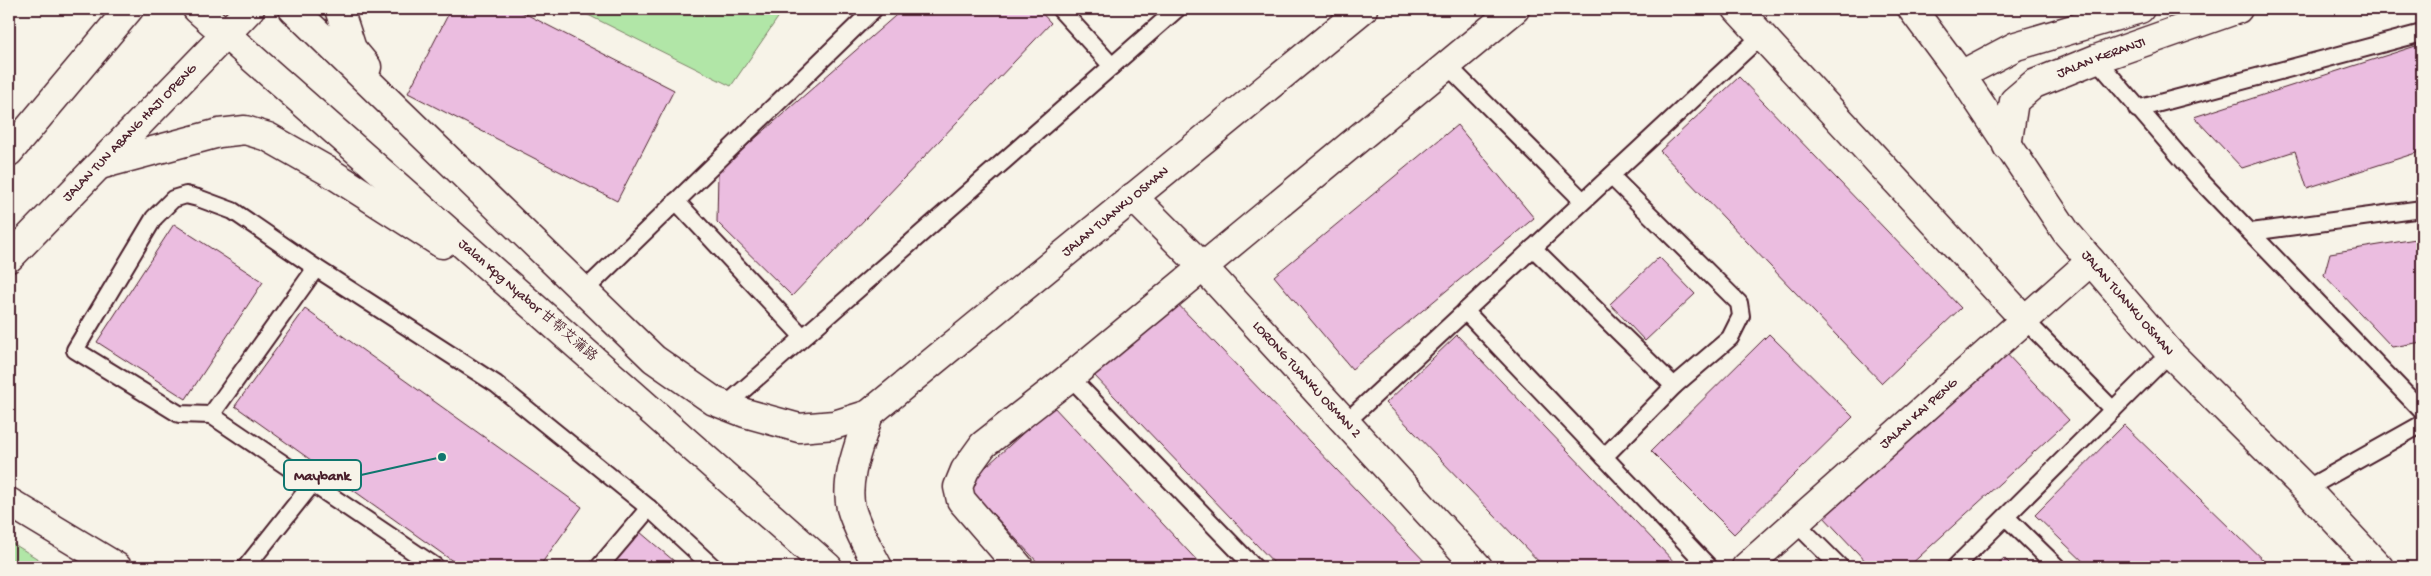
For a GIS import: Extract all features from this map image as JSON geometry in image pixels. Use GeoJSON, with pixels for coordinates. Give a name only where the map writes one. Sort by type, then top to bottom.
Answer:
{"type":"FeatureCollection","features":[{"type":"Feature","properties":{"kind":"street"},"geometry":{"type":"LineString","coordinates":[[9,152],[129,9]]}},
{"type":"Feature","properties":{"kind":"street","name":"Jalan Kpg Nyabor 甘帮艾蒲路"},"geometry":{"type":"LineString","coordinates":[[197,9],[517,292],[819,563]]}},
{"type":"Feature","properties":{"kind":"street","name":"JALAN TUN ABANG HAJI OPENG"},"geometry":{"type":"LineString","coordinates":[[9,258],[250,9]]}},
{"type":"Feature","properties":{"kind":"street"},"geometry":{"type":"LineString","coordinates":[[293,9],[654,359],[714,401],[799,428],[834,425],[869,414]]}},
{"type":"Feature","properties":{"kind":"street"},"geometry":{"type":"LineString","coordinates":[[339,9],[352,49],[425,137]]}},
{"type":"Feature","properties":{"kind":"street"},"geometry":{"type":"LineString","coordinates":[[1019,567],[961,500],[958,487],[965,470],[983,445],[1070,377],[1515,9]]}},
{"type":"Feature","properties":{"kind":"street"},"geometry":{"type":"LineString","coordinates":[[1736,9],[2024,320]]}},
{"type":"Feature","properties":{"kind":"street","name":"JALAN TUANKU OSMAN"},"geometry":{"type":"LineString","coordinates":[[1912,9],[1961,75],[2066,232],[2170,353],[2306,489],[2379,567]]}},
{"type":"Feature","properties":{"kind":"street"},"geometry":{"type":"LineString","coordinates":[[1961,75],[2016,46],[2140,9]]}},
{"type":"Feature","properties":{"kind":"street","name":"JALAN KERANJI"},"geometry":{"type":"LineString","coordinates":[[2007,146],[2014,101],[2034,84],[2096,59],[2238,9]]}},
{"type":"Feature","properties":{"kind":"street","name":"JALAN TUANKU OSMAN"},"geometry":{"type":"LineString","coordinates":[[869,414],[1355,12]]}},
{"type":"Feature","properties":{"kind":"street"},"geometry":{"type":"LineString","coordinates":[[100,165],[219,134],[245,130],[268,137],[328,171],[517,292]]}},
{"type":"Feature","properties":{"kind":"street","name":"LORONG TUANKU OSMAN 2"},"geometry":{"type":"LineString","coordinates":[[1133,197],[1203,267],[1478,567]]}},
{"type":"Feature","properties":{"kind":"street","name":"JALAN KAI PENG"},"geometry":{"type":"LineString","coordinates":[[1746,567],[2091,261]]}},
{"type":"Feature","properties":{"kind":"street"},"geometry":{"type":"LineString","coordinates":[[869,414],[854,464],[851,506],[862,539],[878,567]]}},
{"type":"Feature","properties":{"kind":"street"},"geometry":{"type":"LineString","coordinates":[[9,502],[117,567]]}},
{"type":"Feature","properties":{"kind":"lane"},"geometry":{"type":"LineString","coordinates":[[584,291],[874,9]]}},
{"type":"Feature","properties":{"kind":"lane"},"geometry":{"type":"LineString","coordinates":[[1060,9],[1112,66]]}},
{"type":"Feature","properties":{"kind":"lane"},"geometry":{"type":"LineString","coordinates":[[725,406],[1177,9]]}},
{"type":"Feature","properties":{"kind":"lane"},"geometry":{"type":"LineString","coordinates":[[2137,109],[2422,33]]}},
{"type":"Feature","properties":{"kind":"lane"},"geometry":{"type":"LineString","coordinates":[[1345,422],[1761,36]]}},
{"type":"Feature","properties":{"kind":"lane"},"geometry":{"type":"LineString","coordinates":[[2096,59],[2200,181],[2422,411]]}},
{"type":"Feature","properties":{"kind":"lane"},"geometry":{"type":"LineString","coordinates":[[1448,66],[1583,201]]}},
{"type":"Feature","properties":{"kind":"lane"},"geometry":{"type":"LineString","coordinates":[[1604,457],[1674,386],[1730,338],[1741,316],[1739,303],[1611,176]]}},
{"type":"Feature","properties":{"kind":"lane"},"geometry":{"type":"LineString","coordinates":[[436,567],[211,415],[179,414],[75,350],[154,218],[173,199],[186,195],[234,210],[316,268],[496,384],[649,508],[713,567]]}},
{"type":"Feature","properties":{"kind":"lane"},"geometry":{"type":"LineString","coordinates":[[676,201],[804,337]]}},
{"type":"Feature","properties":{"kind":"lane"},"geometry":{"type":"LineString","coordinates":[[2251,232],[2422,209]]}},
{"type":"Feature","properties":{"kind":"lane"},"geometry":{"type":"LineString","coordinates":[[1533,248],[1674,386]]}},
{"type":"Feature","properties":{"kind":"lane"},"geometry":{"type":"LineString","coordinates":[[211,415],[316,268]]}},
{"type":"Feature","properties":{"kind":"lane"},"geometry":{"type":"LineString","coordinates":[[1465,311],[1709,567]]}},
{"type":"Feature","properties":{"kind":"lane"},"geometry":{"type":"LineString","coordinates":[[2024,320],[2113,410]]}},
{"type":"Feature","properties":{"kind":"lane"},"geometry":{"type":"LineString","coordinates":[[1955,567],[2170,353]]}},
{"type":"Feature","properties":{"kind":"lane"},"geometry":{"type":"LineString","coordinates":[[1070,377],[1254,567]]}},
{"type":"Feature","properties":{"kind":"lane"},"geometry":{"type":"LineString","coordinates":[[2306,489],[2422,424]]}},
{"type":"Feature","properties":{"kind":"lane"},"geometry":{"type":"LineString","coordinates":[[246,567],[312,484]]}},
{"type":"Feature","properties":{"kind":"lane"},"geometry":{"type":"LineString","coordinates":[[599,567],[649,508]]}},
{"type":"Feature","properties":{"kind":"lane"},"geometry":{"type":"LineString","coordinates":[[2006,516],[2057,567]]}},
{"type":"Feature","properties":{"kind":"lane"},"geometry":{"type":"LineString","coordinates":[[1796,523],[1840,567]]}},
{"type":"Feature","properties":{"kind":"green space"},"geometry":{"type":"Polygon","coordinates":[[[576,9],[784,9],[731,86],[576,9]]]}},
{"type":"Feature","properties":{"kind":"green space"},"geometry":{"type":"Polygon","coordinates":[[[9,541],[51,567],[9,567],[9,541]]]}},
{"type":"Feature","properties":{"kind":"building"},"geometry":{"type":"Polygon","coordinates":[[[451,9],[516,9],[674,90],[617,201],[408,93],[451,9]]]}},
{"type":"Feature","properties":{"kind":"building"},"geometry":{"type":"Polygon","coordinates":[[[903,9],[1038,9],[1051,23],[792,296],[717,222],[718,171],[903,9]]]}},
{"type":"Feature","properties":{"kind":"building"},"geometry":{"type":"Polygon","coordinates":[[[2422,44],[2422,151],[2307,188],[2295,151],[2242,168],[2194,117],[2422,44]]]}},
{"type":"Feature","properties":{"kind":"building"},"geometry":{"type":"Polygon","coordinates":[[[1739,77],[1961,308],[1882,383],[1660,151],[1739,77]]]}},
{"type":"Feature","properties":{"kind":"building"},"geometry":{"type":"Polygon","coordinates":[[[1457,125],[1534,218],[1352,369],[1274,276],[1457,125]]]}},
{"type":"Feature","properties":{"kind":"building"},"geometry":{"type":"Polygon","coordinates":[[[174,224],[263,282],[186,399],[97,342],[174,224]]]}},
{"type":"Feature","properties":{"kind":"building"},"geometry":{"type":"Polygon","coordinates":[[[2422,238],[2422,342],[2392,347],[2324,275],[2330,253],[2422,238]]]}},
{"type":"Feature","properties":{"kind":"building"},"geometry":{"type":"Polygon","coordinates":[[[1659,257],[1695,294],[1645,341],[1610,304],[1659,257]]]}},
{"type":"Feature","properties":{"kind":"building"},"geometry":{"type":"Polygon","coordinates":[[[1172,298],[1430,567],[1278,567],[1092,373],[1172,298]]]}},
{"type":"Feature","properties":{"kind":"building"},"geometry":{"type":"Polygon","coordinates":[[[305,309],[582,507],[539,567],[461,567],[235,406],[305,309]]]}},
{"type":"Feature","properties":{"kind":"building"},"geometry":{"type":"Polygon","coordinates":[[[1769,334],[1853,417],[1734,534],[1651,451],[1769,334]]]}},
{"type":"Feature","properties":{"kind":"building"},"geometry":{"type":"Polygon","coordinates":[[[1457,335],[1679,567],[1544,567],[1386,403],[1457,335]]]}},
{"type":"Feature","properties":{"kind":"building"},"geometry":{"type":"Polygon","coordinates":[[[2003,350],[2069,420],[1908,567],[1871,567],[1822,515],[2003,350]]]}},
{"type":"Feature","properties":{"kind":"building"},"geometry":{"type":"Polygon","coordinates":[[[1053,406],[1203,567],[1042,567],[966,485],[1053,406]]]}},
{"type":"Feature","properties":{"kind":"building"},"geometry":{"type":"Polygon","coordinates":[[[2124,425],[2270,567],[2089,567],[2035,515],[2124,425]]]}},
{"type":"Feature","properties":{"kind":"building"},"geometry":{"type":"Polygon","coordinates":[[[640,532],[681,567],[610,567],[640,532]]]}},
{"type":"Feature","properties":{"kind":"building"},"geometry":{"type":"Polygon","coordinates":[[[2004,558],[2013,567],[1994,567],[2004,558]]]}},
{"type":"Feature","properties":{"kind":"place","name":"Maybank"},"geometry":{"type":"Point","coordinates":[442,457]}}]}
